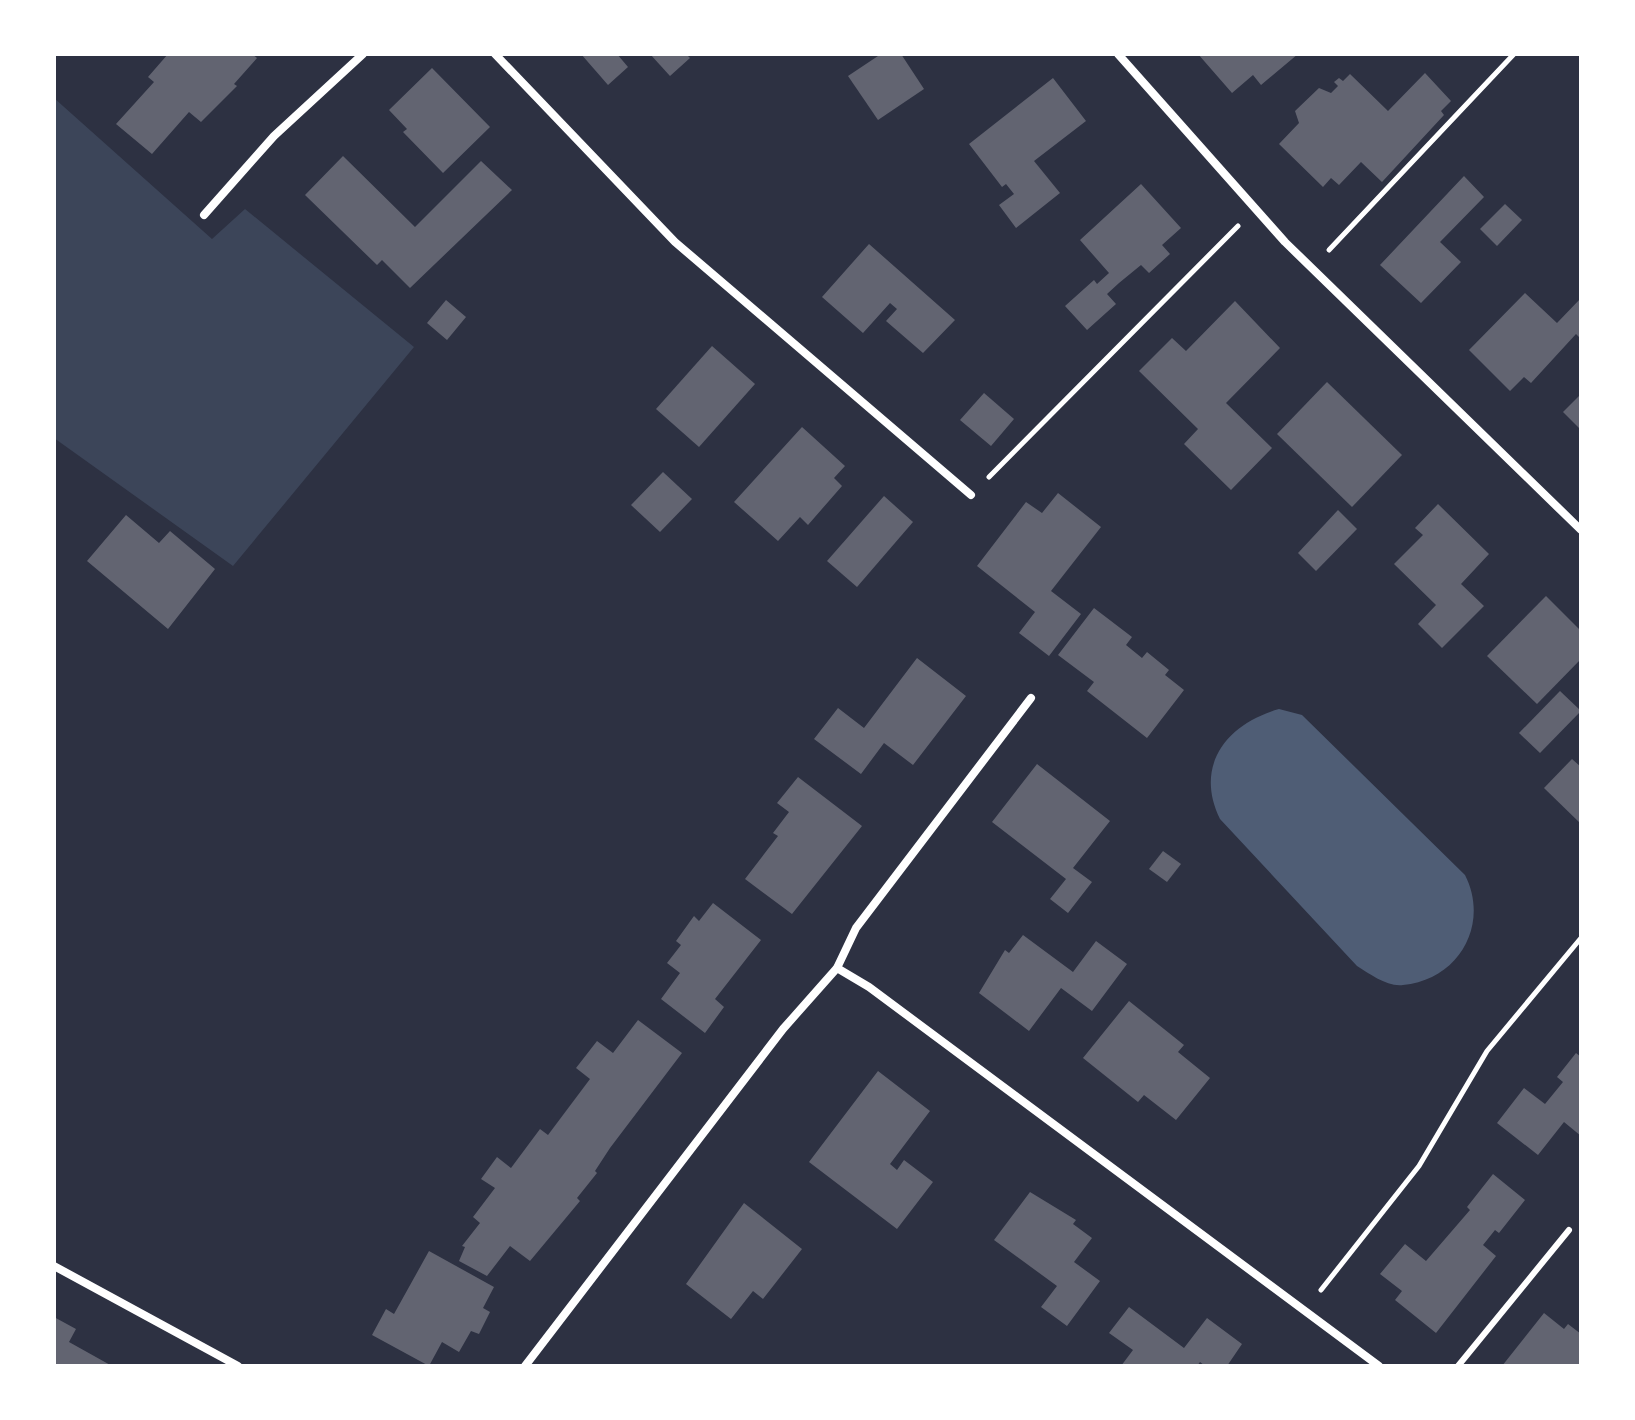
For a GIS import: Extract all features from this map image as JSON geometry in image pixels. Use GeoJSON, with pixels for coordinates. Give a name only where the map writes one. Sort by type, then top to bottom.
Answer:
{"type":"FeatureCollection","features":[{"type":"Feature","properties":{"kind":"street"},"geometry":{"type":"LineString","coordinates":[[204,215],[274,136],[363,54]]}},
{"type":"Feature","properties":{"kind":"street"},"geometry":{"type":"LineString","coordinates":[[495,54],[675,242],[971,495]]}},
{"type":"Feature","properties":{"kind":"street"},"geometry":{"type":"LineString","coordinates":[[1118,54],[1312,268],[1581,530]]}},
{"type":"Feature","properties":{"kind":"street"},"geometry":{"type":"LineString","coordinates":[[525,1366],[783,1029],[837,968],[856,928],[1031,698]]}},
{"type":"Feature","properties":{"kind":"street"},"geometry":{"type":"LineString","coordinates":[[837,968],[869,987],[1379,1366]]}},
{"type":"Feature","properties":{"kind":"street"},"geometry":{"type":"LineString","coordinates":[[54,1266],[238,1366]]}},
{"type":"Feature","properties":{"kind":"lane"},"geometry":{"type":"LineString","coordinates":[[1458,1366],[1569,1230]]}},
{"type":"Feature","properties":{"kind":"path"},"geometry":{"type":"LineString","coordinates":[[1312,268],[1514,54]]}},
{"type":"Feature","properties":{"kind":"path"},"geometry":{"type":"LineString","coordinates":[[971,495],[1214,254],[1254,207]]}},
{"type":"Feature","properties":{"kind":"path"},"geometry":{"type":"LineString","coordinates":[[1305,1310],[1419,1166],[1487,1051],[1581,938]]}},
{"type":"Feature","properties":{"kind":"shaded area"},"geometry":{"type":"Polygon","coordinates":[[[54,98],[212,239],[245,209],[414,347],[233,566],[54,438],[54,98]]]}},
{"type":"Feature","properties":{"kind":"shaded area"},"geometry":{"type":"Polygon","coordinates":[[[1279,709],[1302,715],[1465,875],[1474,912],[1471,930],[1454,961],[1440,973],[1423,981],[1397,985],[1357,966],[1220,819],[1211,782],[1213,765],[1220,750],[1230,736],[1244,725],[1279,709]]]}},
{"type":"Feature","properties":{"kind":"building"},"geometry":{"type":"Polygon","coordinates":[[[168,54],[252,54],[257,58],[234,84],[237,86],[201,122],[189,112],[152,154],[116,124],[154,82],[148,77],[168,54]]]}},
{"type":"Feature","properties":{"kind":"building"},"geometry":{"type":"Polygon","coordinates":[[[581,54],[617,54],[628,67],[608,85],[581,54]]]}},
{"type":"Feature","properties":{"kind":"building"},"geometry":{"type":"Polygon","coordinates":[[[650,54],[686,54],[690,58],[670,76],[650,54]]]}},
{"type":"Feature","properties":{"kind":"building"},"geometry":{"type":"Polygon","coordinates":[[[881,54],[901,54],[924,89],[878,120],[848,76],[881,54]]]}},
{"type":"Feature","properties":{"kind":"building"},"geometry":{"type":"Polygon","coordinates":[[[1198,54],[1298,54],[1261,85],[1253,75],[1232,93],[1198,54]]]}},
{"type":"Feature","properties":{"kind":"building"},"geometry":{"type":"Polygon","coordinates":[[[432,68],[490,127],[443,173],[403,132],[407,129],[389,110],[432,68]]]}},
{"type":"Feature","properties":{"kind":"building"},"geometry":{"type":"Polygon","coordinates":[[[1425,73],[1451,101],[1441,111],[1444,115],[1382,182],[1361,162],[1339,185],[1331,178],[1323,187],[1279,144],[1299,123],[1295,111],[1319,88],[1331,93],[1338,86],[1334,82],[1339,78],[1343,81],[1350,74],[1388,111],[1425,73]]]}},
{"type":"Feature","properties":{"kind":"building"},"geometry":{"type":"Polygon","coordinates":[[[1053,78],[1086,121],[1034,161],[1060,193],[1016,228],[999,205],[1014,194],[1006,184],[1002,187],[969,144],[1053,78]]]}},
{"type":"Feature","properties":{"kind":"building"},"geometry":{"type":"Polygon","coordinates":[[[343,156],[415,227],[481,161],[512,190],[410,288],[382,260],[377,265],[305,195],[343,156]]]}},
{"type":"Feature","properties":{"kind":"building"},"geometry":{"type":"Polygon","coordinates":[[[1464,176],[1484,197],[1440,242],[1461,262],[1421,303],[1380,265],[1464,176]]]}},
{"type":"Feature","properties":{"kind":"building"},"geometry":{"type":"Polygon","coordinates":[[[1141,184],[1181,228],[1162,245],[1170,254],[1149,273],[1141,265],[1107,294],[1116,304],[1087,330],[1065,306],[1094,280],[1097,284],[1109,273],[1080,240],[1141,184]]]}},
{"type":"Feature","properties":{"kind":"building"},"geometry":{"type":"Polygon","coordinates":[[[1505,204],[1522,220],[1497,246],[1480,229],[1505,204]]]}},
{"type":"Feature","properties":{"kind":"building"},"geometry":{"type":"Polygon","coordinates":[[[869,244],[955,320],[923,353],[886,321],[897,309],[890,303],[863,333],[822,297],[869,244]]]}},
{"type":"Feature","properties":{"kind":"building"},"geometry":{"type":"Polygon","coordinates":[[[1525,293],[1557,323],[1581,298],[1581,339],[1576,334],[1531,383],[1524,377],[1510,391],[1469,350],[1525,293]]]}},
{"type":"Feature","properties":{"kind":"building"},"geometry":{"type":"Polygon","coordinates":[[[446,300],[466,317],[447,340],[427,323],[446,300]]]}},
{"type":"Feature","properties":{"kind":"building"},"geometry":{"type":"Polygon","coordinates":[[[1235,301],[1280,348],[1226,403],[1272,448],[1231,490],[1184,444],[1198,429],[1139,371],[1172,338],[1186,351],[1235,301]]]}},
{"type":"Feature","properties":{"kind":"building"},"geometry":{"type":"Polygon","coordinates":[[[712,346],[755,384],[699,447],[656,409],[712,346]]]}},
{"type":"Feature","properties":{"kind":"building"},"geometry":{"type":"Polygon","coordinates":[[[1327,382],[1402,455],[1352,507],[1277,434],[1327,382]]]}},
{"type":"Feature","properties":{"kind":"building"},"geometry":{"type":"Polygon","coordinates":[[[984,393],[1014,419],[991,446],[960,420],[984,393]]]}},
{"type":"Feature","properties":{"kind":"building"},"geometry":{"type":"Polygon","coordinates":[[[1581,394],[1581,430],[1563,412],[1581,394]]]}},
{"type":"Feature","properties":{"kind":"building"},"geometry":{"type":"Polygon","coordinates":[[[802,427],[845,466],[834,478],[842,486],[808,525],[800,517],[778,541],[734,502],[802,427]]]}},
{"type":"Feature","properties":{"kind":"building"},"geometry":{"type":"Polygon","coordinates":[[[663,472],[692,499],[660,532],[631,505],[663,472]]]}},
{"type":"Feature","properties":{"kind":"building"},"geometry":{"type":"Polygon","coordinates":[[[1058,493],[1101,527],[1051,591],[1081,614],[1049,656],[1019,633],[1035,612],[977,566],[1026,502],[1042,513],[1058,493]]]}},
{"type":"Feature","properties":{"kind":"building"},"geometry":{"type":"Polygon","coordinates":[[[884,496],[913,522],[857,587],[827,561],[884,496]]]}},
{"type":"Feature","properties":{"kind":"building"},"geometry":{"type":"Polygon","coordinates":[[[1438,504],[1489,554],[1461,584],[1484,606],[1442,648],[1418,624],[1436,605],[1394,564],[1423,535],[1415,528],[1438,504]]]}},
{"type":"Feature","properties":{"kind":"building"},"geometry":{"type":"Polygon","coordinates":[[[1338,510],[1357,529],[1316,571],[1298,553],[1338,510]]]}},
{"type":"Feature","properties":{"kind":"building"},"geometry":{"type":"Polygon","coordinates":[[[126,515],[159,543],[170,531],[215,569],[168,629],[87,561],[126,515]]]}},
{"type":"Feature","properties":{"kind":"building"},"geometry":{"type":"Polygon","coordinates":[[[1546,596],[1581,631],[1581,659],[1537,704],[1487,656],[1546,596]]]}},
{"type":"Feature","properties":{"kind":"building"},"geometry":{"type":"Polygon","coordinates":[[[1094,608],[1132,637],[1126,645],[1142,658],[1147,652],[1169,670],[1165,675],[1184,690],[1147,738],[1087,691],[1094,682],[1058,655],[1094,608]]]}},
{"type":"Feature","properties":{"kind":"building"},"geometry":{"type":"Polygon","coordinates":[[[917,658],[966,696],[913,765],[884,743],[861,774],[814,739],[838,708],[864,728],[917,658]]]}},
{"type":"Feature","properties":{"kind":"building"},"geometry":{"type":"Polygon","coordinates":[[[1560,691],[1581,711],[1540,753],[1519,733],[1560,691]]]}},
{"type":"Feature","properties":{"kind":"building"},"geometry":{"type":"Polygon","coordinates":[[[1572,759],[1581,767],[1581,824],[1544,788],[1572,759]]]}},
{"type":"Feature","properties":{"kind":"building"},"geometry":{"type":"Polygon","coordinates":[[[1037,764],[1110,821],[1073,868],[1092,882],[1068,913],[1050,899],[1066,879],[992,822],[1037,764]]]}},
{"type":"Feature","properties":{"kind":"building"},"geometry":{"type":"Polygon","coordinates":[[[798,777],[862,826],[792,914],[745,879],[778,836],[773,833],[789,812],[777,803],[798,777]]]}},
{"type":"Feature","properties":{"kind":"building"},"geometry":{"type":"Polygon","coordinates":[[[1163,851],[1181,864],[1167,882],[1149,869],[1163,851]]]}},
{"type":"Feature","properties":{"kind":"building"},"geometry":{"type":"Polygon","coordinates":[[[713,903],[761,940],[715,999],[724,1007],[705,1033],[661,999],[680,973],[667,963],[681,945],[676,941],[694,916],[699,921],[713,903]]]}},
{"type":"Feature","properties":{"kind":"building"},"geometry":{"type":"Polygon","coordinates":[[[1023,935],[1073,972],[1096,941],[1127,964],[1092,1011],[1061,988],[1029,1031],[979,993],[1005,950],[1009,953],[1023,935]]]}},
{"type":"Feature","properties":{"kind":"building"},"geometry":{"type":"Polygon","coordinates":[[[1129,1001],[1184,1045],[1178,1052],[1210,1078],[1176,1120],[1144,1095],[1138,1102],[1083,1058],[1129,1001]]]}},
{"type":"Feature","properties":{"kind":"building"},"geometry":{"type":"Polygon","coordinates":[[[638,1020],[682,1053],[610,1148],[595,1171],[597,1173],[577,1198],[580,1201],[530,1261],[510,1246],[487,1276],[459,1261],[465,1247],[462,1246],[480,1223],[473,1217],[495,1188],[481,1179],[497,1157],[511,1168],[540,1129],[548,1135],[590,1079],[576,1068],[597,1041],[613,1053],[638,1020]]]}},
{"type":"Feature","properties":{"kind":"building"},"geometry":{"type":"Polygon","coordinates":[[[1576,1053],[1581,1057],[1581,1136],[1564,1122],[1538,1155],[1497,1123],[1524,1088],[1545,1104],[1563,1082],[1557,1077],[1576,1053]]]}},
{"type":"Feature","properties":{"kind":"building"},"geometry":{"type":"Polygon","coordinates":[[[878,1071],[930,1111],[890,1164],[897,1170],[904,1160],[933,1182],[897,1229],[809,1162],[878,1071]]]}},
{"type":"Feature","properties":{"kind":"building"},"geometry":{"type":"Polygon","coordinates":[[[1493,1174],[1525,1200],[1499,1233],[1495,1230],[1483,1245],[1496,1256],[1436,1333],[1395,1300],[1402,1291],[1380,1274],[1405,1244],[1426,1261],[1470,1210],[1467,1207],[1493,1174]]]}},
{"type":"Feature","properties":{"kind":"building"},"geometry":{"type":"Polygon","coordinates":[[[1030,1192],[1076,1220],[1073,1224],[1092,1238],[1074,1262],[1100,1281],[1067,1326],[1041,1307],[1057,1286],[994,1240],[1030,1192]]]}},
{"type":"Feature","properties":{"kind":"building"},"geometry":{"type":"Polygon","coordinates":[[[744,1203],[802,1249],[763,1299],[753,1291],[731,1319],[686,1284],[744,1203]]]}},
{"type":"Feature","properties":{"kind":"building"},"geometry":{"type":"Polygon","coordinates":[[[429,1251],[494,1287],[483,1308],[490,1312],[479,1334],[471,1331],[459,1352],[442,1342],[429,1366],[372,1335],[386,1309],[394,1314],[429,1251]]]}},
{"type":"Feature","properties":{"kind":"building"},"geometry":{"type":"Polygon","coordinates":[[[1129,1307],[1184,1348],[1207,1318],[1242,1344],[1227,1366],[1205,1366],[1200,1362],[1197,1366],[1121,1366],[1133,1350],[1109,1333],[1129,1307]]]}},
{"type":"Feature","properties":{"kind":"building"},"geometry":{"type":"Polygon","coordinates":[[[1544,1313],[1564,1329],[1568,1324],[1581,1334],[1581,1366],[1502,1366],[1544,1313]]]}},
{"type":"Feature","properties":{"kind":"building"},"geometry":{"type":"Polygon","coordinates":[[[54,1317],[76,1329],[69,1342],[112,1366],[54,1366],[54,1317]]]}}]}
